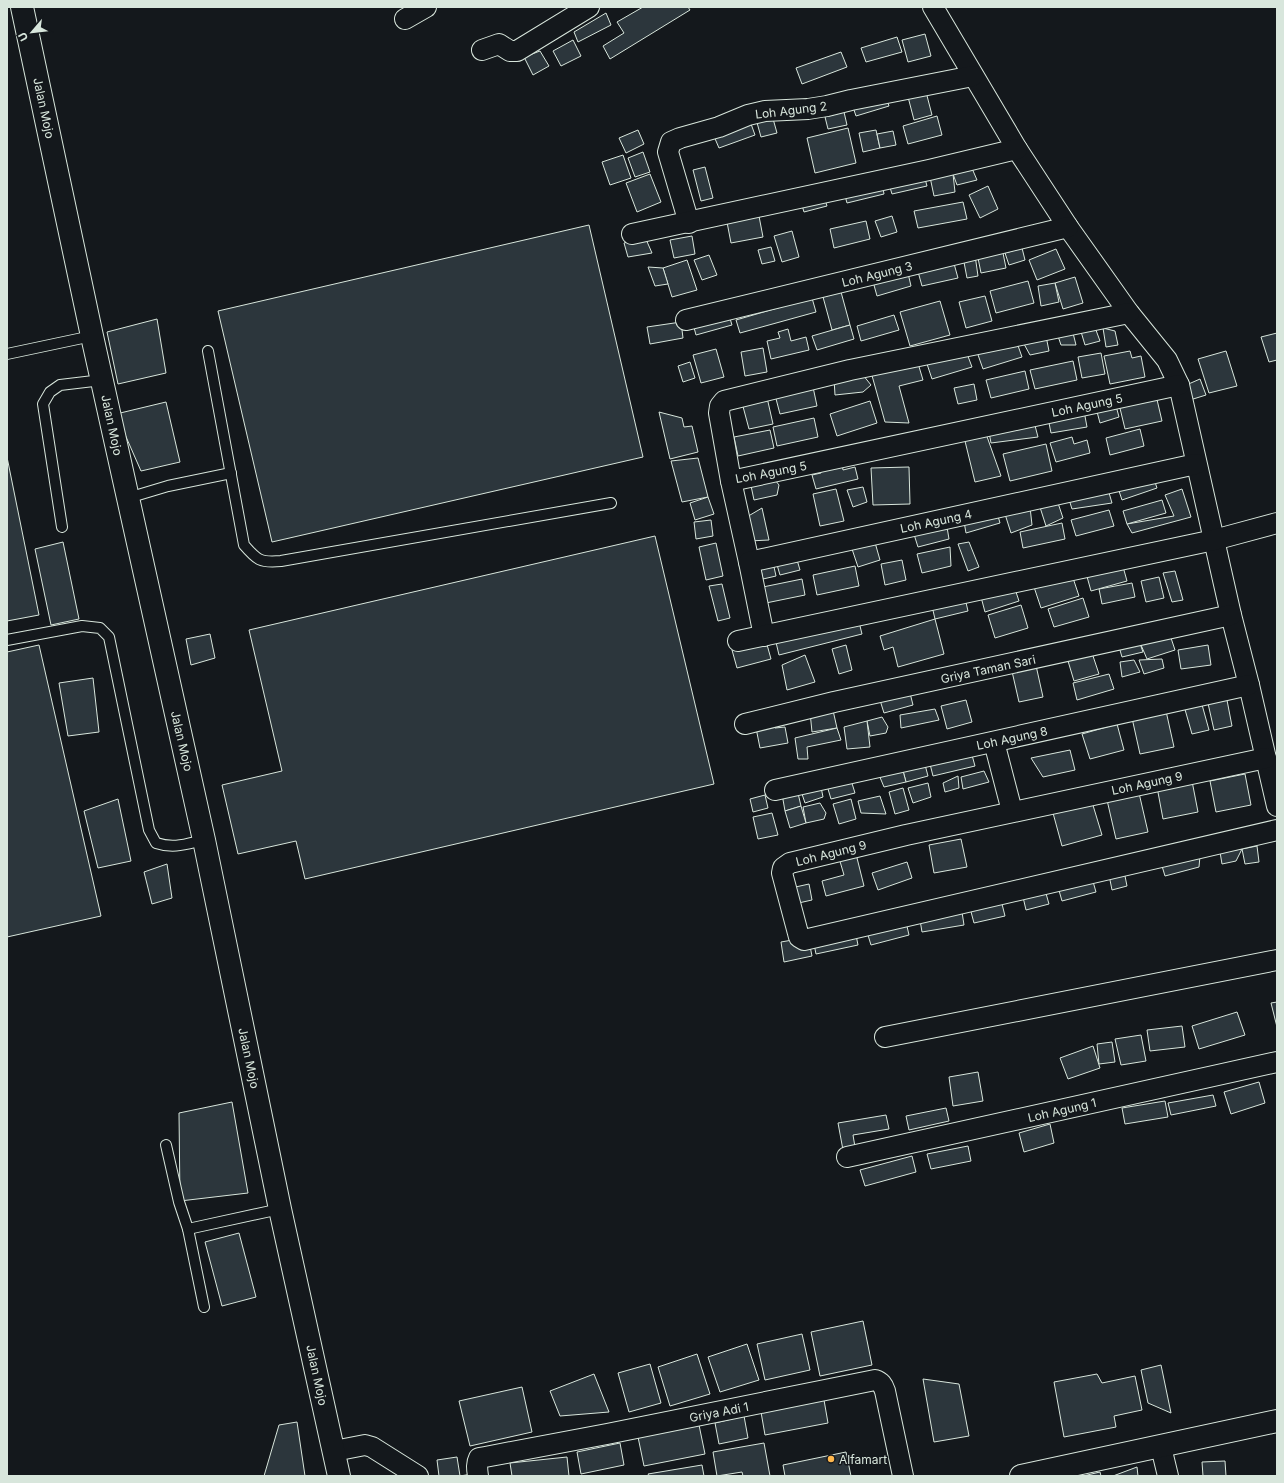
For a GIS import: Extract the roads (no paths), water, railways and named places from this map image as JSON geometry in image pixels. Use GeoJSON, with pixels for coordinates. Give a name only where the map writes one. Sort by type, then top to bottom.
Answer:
{"type":"FeatureCollection","features":[{"type":"Feature","properties":{"kind":"street","name":"Jalan Mojo"},"geometry":{"type":"LineString","coordinates":[[22,7],[92,336],[204,840],[280,1209],[344,1449],[339,1476]]}},
{"type":"Feature","properties":{"kind":"street"},"geometry":{"type":"LineString","coordinates":[[405,20],[426,7]]}},
{"type":"Feature","properties":{"kind":"street"},"geometry":{"type":"LineString","coordinates":[[482,50],[500,44],[510,50],[517,50],[589,7]]}},
{"type":"Feature","properties":{"kind":"street"},"geometry":{"type":"LineString","coordinates":[[933,7],[1017,149],[1068,227],[1129,313],[1167,360],[1179,385],[1231,615],[1249,684],[1277,806]]}},
{"type":"Feature","properties":{"kind":"street","name":"Loh Agung 2"},"geometry":{"type":"LineString","coordinates":[[689,222],[668,152],[671,142],[719,127],[748,115],[765,111],[808,109],[827,106],[973,76]]}},
{"type":"Feature","properties":{"kind":"street"},"geometry":{"type":"LineString","coordinates":[[632,234],[928,170],[1017,149]]}},
{"type":"Feature","properties":{"kind":"street","name":"Loh Agung 3"},"geometry":{"type":"LineString","coordinates":[[686,320],[1068,227]]}},
{"type":"Feature","properties":{"kind":"street","name":"Loh Agung 5"},"geometry":{"type":"LineString","coordinates":[[1129,313],[850,370],[724,401],[720,406],[719,413],[731,481],[1179,385]]}},
{"type":"Feature","properties":{"kind":"street","name":"Loh Agung 4"},"geometry":{"type":"LineString","coordinates":[[749,562],[1196,464]]}},
{"type":"Feature","properties":{"kind":"street"},"geometry":{"type":"LineString","coordinates":[[731,481],[764,636]]}},
{"type":"Feature","properties":{"kind":"street"},"geometry":{"type":"LineString","coordinates":[[738,641],[1214,540],[1277,523]]}},
{"type":"Feature","properties":{"kind":"street","name":"Griya Taman Sari"},"geometry":{"type":"LineString","coordinates":[[745,724],[834,702],[1231,615]]}},
{"type":"Feature","properties":{"kind":"street","name":"Loh Agung 8"},"geometry":{"type":"LineString","coordinates":[[775,790],[1249,684]]}},
{"type":"Feature","properties":{"kind":"street"},"geometry":{"type":"LineString","coordinates":[[994,742],[1012,812]]}},
{"type":"Feature","properties":{"kind":"street","name":"Loh Agung 9"},"geometry":{"type":"LineString","coordinates":[[1266,758],[906,835],[790,863],[783,868],[782,873],[799,937],[804,940],[1277,830]]}},
{"type":"Feature","properties":{"kind":"street"},"geometry":{"type":"LineString","coordinates":[[885,1037],[1277,960]]}},
{"type":"Feature","properties":{"kind":"street","name":"Loh Agung 1"},"geometry":{"type":"LineString","coordinates":[[847,1157],[1277,1062]]}},
{"type":"Feature","properties":{"kind":"street","name":"Griya Adi 1"},"geometry":{"type":"LineString","coordinates":[[478,1476],[476,1466],[479,1458],[875,1380],[883,1385],[885,1391],[903,1476]]}},
{"type":"Feature","properties":{"kind":"street"},"geometry":{"type":"LineString","coordinates":[[1022,1476],[1277,1421]]}},
{"type":"Feature","properties":{"kind":"street"},"geometry":{"type":"LineString","coordinates":[[344,1449],[365,1445],[372,1447],[418,1476]]}},
{"type":"Feature","properties":{"kind":"street"},"geometry":{"type":"LineString","coordinates":[[1161,1447],[1168,1476]]}},
{"type":"Feature","properties":{"kind":"lane"},"geometry":{"type":"LineString","coordinates":[[7,354],[92,336]]}},
{"type":"Feature","properties":{"kind":"lane"},"geometry":{"type":"LineString","coordinates":[[208,351],[244,546],[256,559],[268,562],[611,503]]}},
{"type":"Feature","properties":{"kind":"lane"},"geometry":{"type":"LineString","coordinates":[[62,527],[43,404],[50,392],[60,385],[102,380]]}},
{"type":"Feature","properties":{"kind":"lane"},"geometry":{"type":"LineString","coordinates":[[128,498],[168,486],[231,473]]}},
{"type":"Feature","properties":{"kind":"lane"},"geometry":{"type":"LineString","coordinates":[[7,640],[82,626],[100,628],[109,637],[150,830],[156,843],[172,847],[204,840]]}},
{"type":"Feature","properties":{"kind":"lane"},"geometry":{"type":"LineString","coordinates":[[166,1145],[179,1202],[188,1229],[204,1307]]}},
{"type":"Feature","properties":{"kind":"lane"},"geometry":{"type":"LineString","coordinates":[[188,1229],[280,1209]]}},
{"type":"Feature","properties":{"kind":"place","name":"Alfamart"},"geometry":{"type":"Point","coordinates":[831,1459]}}]}
